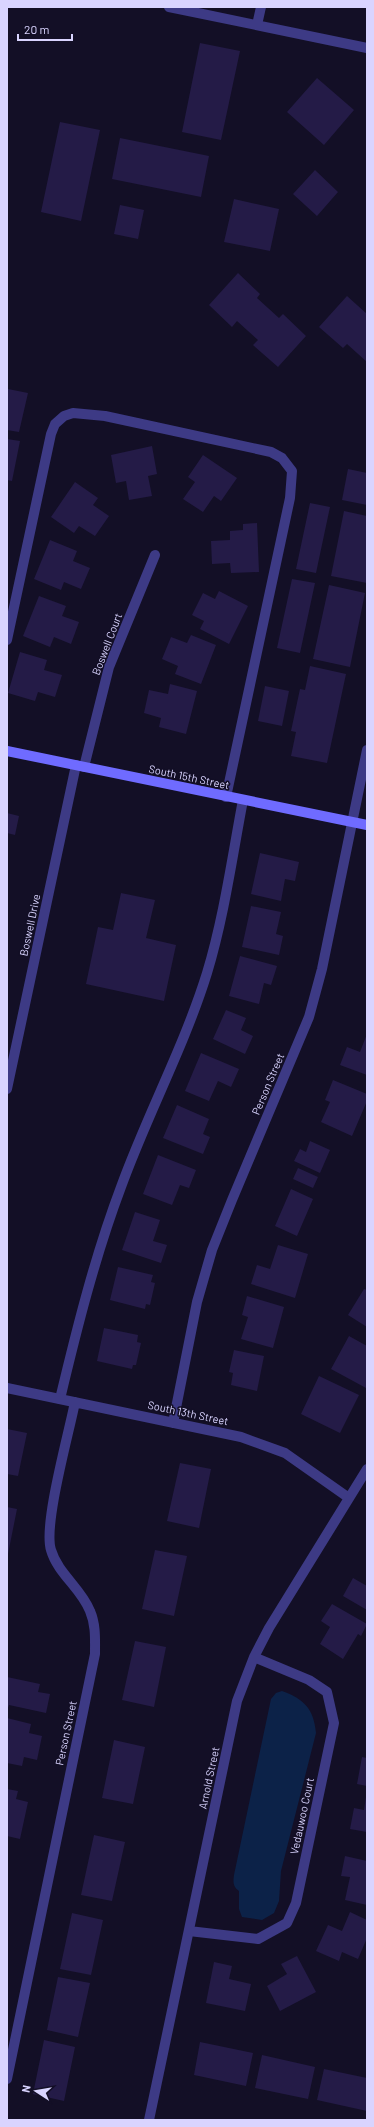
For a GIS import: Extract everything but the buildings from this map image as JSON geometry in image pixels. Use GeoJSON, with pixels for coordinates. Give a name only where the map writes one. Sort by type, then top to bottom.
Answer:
{"type":"FeatureCollection","features":[{"type":"Feature","properties":{"kind":"main road","name":"South 15th Street"},"geometry":{"type":"LineString","coordinates":[[7,751],[367,825]]}},
{"type":"Feature","properties":{"kind":"street"},"geometry":{"type":"LineString","coordinates":[[169,7],[367,48]]}},
{"type":"Feature","properties":{"kind":"street"},"geometry":{"type":"LineString","coordinates":[[257,26],[261,7]]}},
{"type":"Feature","properties":{"kind":"street"},"geometry":{"type":"LineString","coordinates":[[7,640],[51,434],[55,424],[64,416],[73,413],[106,416],[272,452],[282,458],[292,471],[290,498],[226,796]]}},
{"type":"Feature","properties":{"kind":"street","name":"Boswell Court"},"geometry":{"type":"LineString","coordinates":[[80,766],[109,667],[155,555]]}},
{"type":"Feature","properties":{"kind":"street","name":"Person Street"},"geometry":{"type":"LineString","coordinates":[[173,1423],[197,1302],[212,1250],[309,1017],[322,969],[367,750]]}},
{"type":"Feature","properties":{"kind":"street","name":"Boswell Drive"},"geometry":{"type":"LineString","coordinates":[[7,1089],[80,766]]}},
{"type":"Feature","properties":{"kind":"street"},"geometry":{"type":"LineString","coordinates":[[60,1399],[93,1272],[121,1186],[195,1009],[207,972],[219,927],[243,800]]}},
{"type":"Feature","properties":{"kind":"street","name":"South 13th Street"},"geometry":{"type":"LineString","coordinates":[[7,1388],[241,1437],[285,1453],[349,1498]]}},
{"type":"Feature","properties":{"kind":"street","name":"Person Street"},"geometry":{"type":"LineString","coordinates":[[7,2079],[95,1654],[96,1631],[90,1610],[77,1590],[60,1571],[50,1549],[51,1517],[75,1402]]}},
{"type":"Feature","properties":{"kind":"street","name":"Arnold Street"},"geometry":{"type":"LineString","coordinates":[[149,2120],[237,1701],[254,1657],[269,1628],[367,1469]]}},
{"type":"Feature","properties":{"kind":"street","name":"Vedauwoo Court"},"geometry":{"type":"LineString","coordinates":[[189,1931],[258,1939],[287,1923],[296,1904],[334,1723],[327,1692],[309,1680],[254,1657]]}},
{"type":"Feature","properties":{"kind":"water"},"geometry":{"type":"Polygon","coordinates":[[[282,1691],[302,1701],[313,1717],[316,1733],[281,1871],[279,1901],[274,1913],[262,1920],[242,1917],[239,1909],[239,1891],[235,1886],[234,1878],[271,1699],[276,1693],[282,1691]]]}}]}
